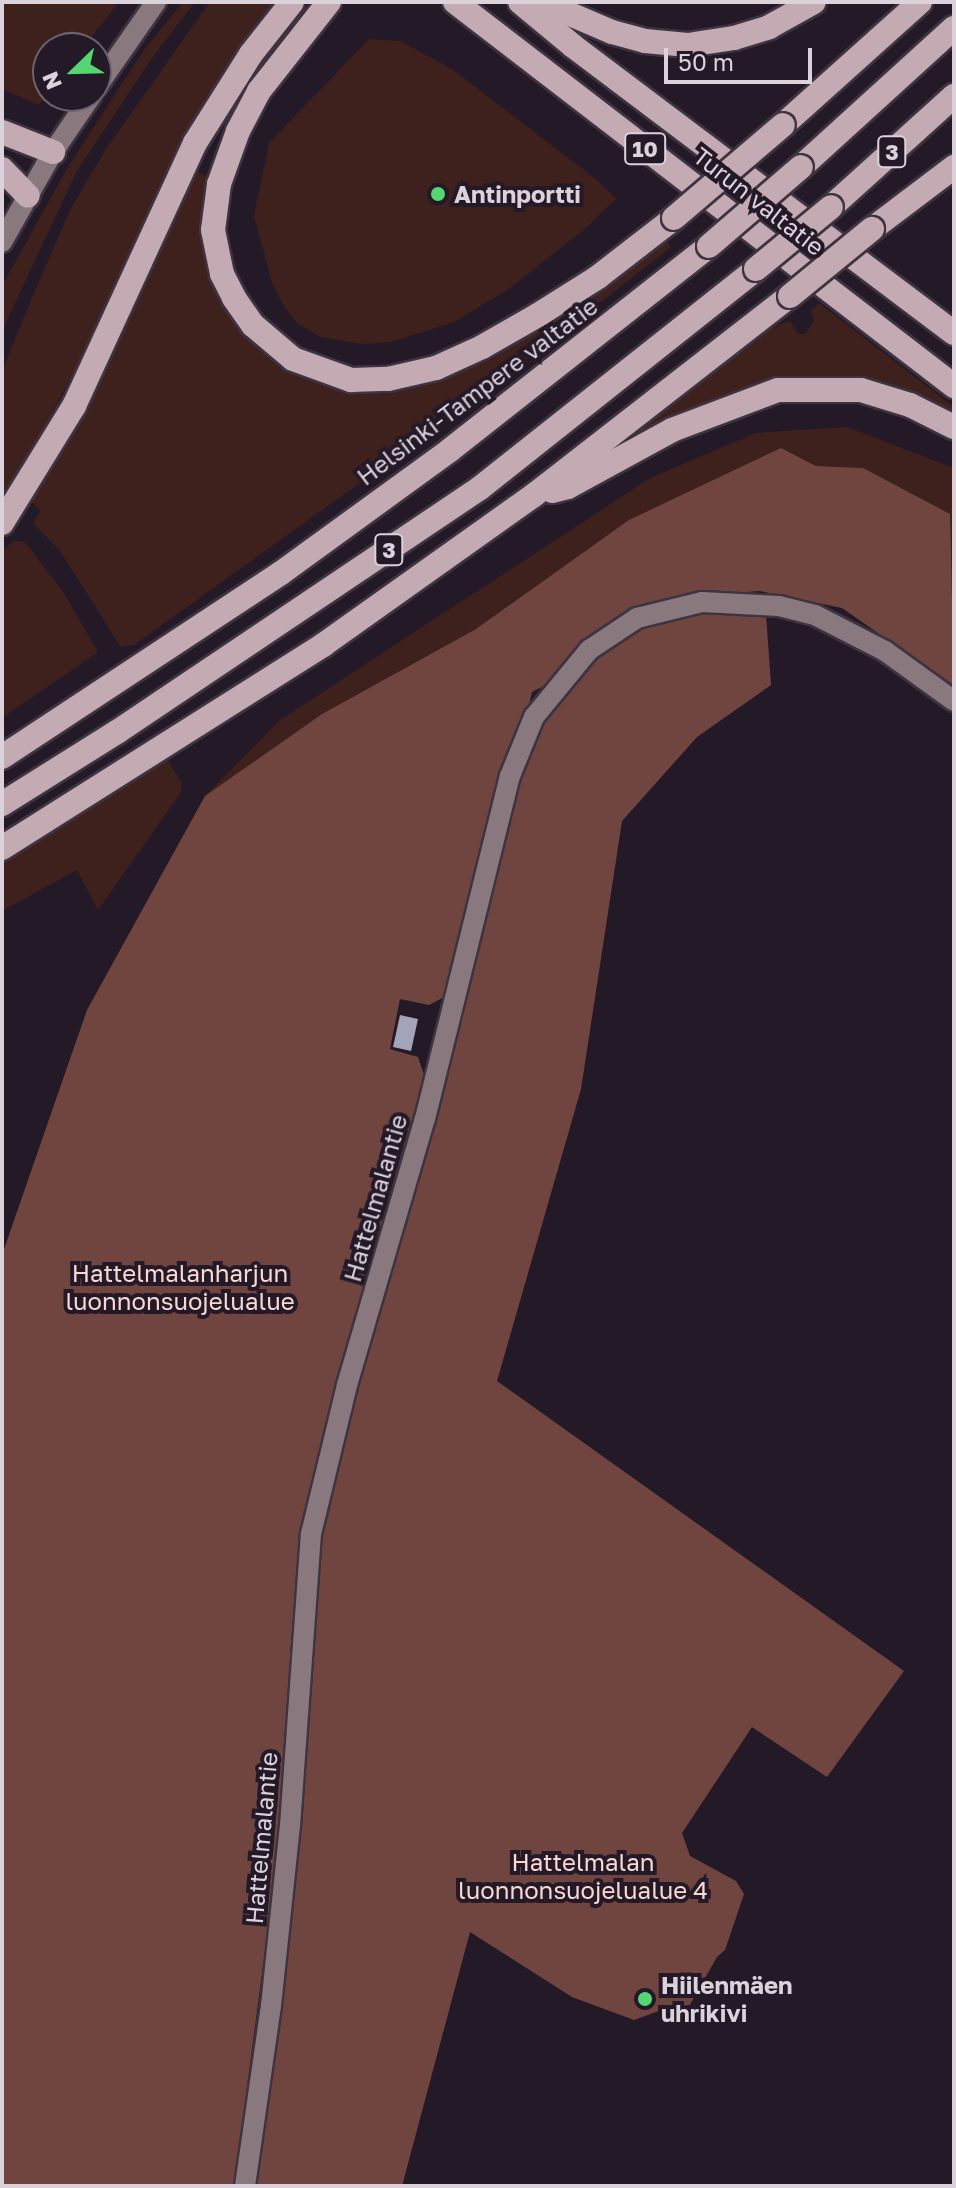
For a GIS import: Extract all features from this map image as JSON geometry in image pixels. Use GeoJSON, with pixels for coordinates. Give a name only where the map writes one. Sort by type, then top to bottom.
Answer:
{"type":"FeatureCollection","features":[{"type":"Feature","properties":{"kind":"highway"},"geometry":{"type":"LineString","coordinates":[[2,523],[74,406],[195,143],[251,54],[292,2]]}},
{"type":"Feature","properties":{"kind":"highway"},"geometry":{"type":"LineString","coordinates":[[329,2],[259,91],[238,131],[219,184],[213,230],[222,274],[253,325],[293,359],[351,380],[388,379],[436,368],[482,347],[598,277],[674,218],[783,125],[920,2]]}},
{"type":"Feature","properties":{"kind":"highway","name":"Turun valtatie"},"geometry":{"type":"LineString","coordinates":[[455,2],[954,386]]}},
{"type":"Feature","properties":{"kind":"highway","name":"Turun valtatie"},"geometry":{"type":"LineString","coordinates":[[520,2],[573,46],[954,333]]}},
{"type":"Feature","properties":{"kind":"highway"},"geometry":{"type":"LineString","coordinates":[[542,2],[612,32],[645,41],[688,45],[734,38],[769,27],[814,2]]}},
{"type":"Feature","properties":{"kind":"highway","name":"Helsinki-Tampere valtatie"},"geometry":{"type":"LineString","coordinates":[[2,757],[293,564],[462,441],[709,246],[954,28]]}},
{"type":"Feature","properties":{"kind":"highway","name":"3"},"geometry":{"type":"LineString","coordinates":[[2,804],[130,724],[480,488],[831,207],[954,96]]}},
{"type":"Feature","properties":{"kind":"highway"},"geometry":{"type":"LineString","coordinates":[[2,132],[53,152]]}},
{"type":"Feature","properties":{"kind":"highway"},"geometry":{"type":"LineString","coordinates":[[2,848],[323,645],[534,495],[954,167]]}},
{"type":"Feature","properties":{"kind":"highway"},"geometry":{"type":"LineString","coordinates":[[2,169],[28,196]]}},
{"type":"Feature","properties":{"kind":"highway"},"geometry":{"type":"LineString","coordinates":[[534,495],[568,487],[672,430],[778,390],[861,390],[910,405],[954,427]]}},
{"type":"Feature","properties":{"kind":"street"},"geometry":{"type":"LineString","coordinates":[[112,65],[156,2]]}},
{"type":"Feature","properties":{"kind":"street"},"geometry":{"type":"LineString","coordinates":[[2,242],[53,152],[80,112]]}},
{"type":"Feature","properties":{"kind":"street","name":"Hattelmalantie"},"geometry":{"type":"LineString","coordinates":[[245,2186],[271,2006],[287,1851],[311,1534],[344,1399],[425,1119],[510,776],[534,717],[556,685],[602,641],[637,618],[702,602],[779,606],[815,615],[885,651],[954,701]]}},
{"type":"Feature","properties":{"kind":"shaded area"},"geometry":{"type":"Polygon","coordinates":[[[2,2],[119,2],[96,32],[32,32],[32,102],[2,89],[2,2]]]}},
{"type":"Feature","properties":{"kind":"shaded area"},"geometry":{"type":"Polygon","coordinates":[[[183,2],[195,2],[152,58],[77,171],[2,331],[2,286],[69,165],[104,112],[112,112],[112,99],[145,49],[183,2]]]}},
{"type":"Feature","properties":{"kind":"shaded area"},"geometry":{"type":"Polygon","coordinates":[[[210,2],[274,2],[228,65],[171,162],[96,331],[8,494],[2,490],[2,371],[31,300],[70,210],[106,149],[210,2]]]}},
{"type":"Feature","properties":{"kind":"shaded area"},"geometry":{"type":"Polygon","coordinates":[[[369,39],[400,41],[452,69],[597,180],[616,199],[585,229],[506,291],[454,322],[391,342],[361,344],[321,337],[298,324],[285,308],[272,283],[254,216],[269,143],[369,39]]]}},
{"type":"Feature","properties":{"kind":"shaded area"},"geometry":{"type":"Polygon","coordinates":[[[193,169],[211,179],[222,300],[239,327],[265,352],[288,369],[324,384],[359,389],[430,382],[493,359],[664,238],[671,247],[477,399],[134,645],[121,647],[60,551],[33,523],[40,511],[31,501],[68,437],[193,169]]]}},
{"type":"Feature","properties":{"kind":"shaded area"},"geometry":{"type":"Polygon","coordinates":[[[819,303],[954,407],[954,414],[756,388],[714,400],[650,432],[638,432],[639,427],[761,331],[790,321],[798,334],[805,334],[814,321],[811,311],[819,303]]]}},
{"type":"Feature","properties":{"kind":"shaded area"},"geometry":{"type":"Polygon","coordinates":[[[847,427],[954,468],[954,583],[863,468],[816,466],[781,448],[476,629],[322,714],[205,796],[280,720],[652,477],[756,433],[847,427]]]}},
{"type":"Feature","properties":{"kind":"shaded area"},"geometry":{"type":"Polygon","coordinates":[[[15,541],[25,542],[64,593],[98,652],[2,718],[2,550],[15,541]]]}},
{"type":"Feature","properties":{"kind":"shaded area"},"geometry":{"type":"Polygon","coordinates":[[[168,760],[182,784],[180,794],[98,910],[77,870],[2,911],[2,863],[168,760]]]}},
{"type":"Feature","properties":{"kind":"green space","name":"Hattelmalanharjun luonnonsuojelualue"},"geometry":{"type":"Polygon","coordinates":[[[781,448],[816,466],[863,468],[950,514],[954,686],[842,608],[760,591],[675,597],[629,612],[581,644],[546,685],[532,692],[528,710],[510,744],[446,996],[429,1005],[400,999],[390,1049],[418,1057],[425,1078],[318,1454],[300,1537],[277,1859],[234,2186],[2,2186],[2,1255],[87,1010],[205,796],[322,714],[476,629],[629,520],[781,448]]]}},
{"type":"Feature","properties":{"kind":"green space","name":"Hattelmalan luonnonsuojelualue 4"},"geometry":{"type":"Polygon","coordinates":[[[683,614],[766,614],[771,685],[697,737],[622,821],[581,1089],[497,1381],[904,1671],[827,1777],[752,1727],[682,1833],[690,1856],[736,1881],[744,1894],[725,1950],[717,1957],[688,2008],[664,2009],[634,2020],[572,1997],[470,1932],[402,2186],[255,2186],[294,1895],[305,1767],[309,1633],[320,1539],[338,1458],[439,1102],[515,793],[538,729],[584,669],[608,649],[629,634],[683,614]]]}},
{"type":"Feature","properties":{"kind":"building"},"geometry":{"type":"Polygon","coordinates":[[[400,1015],[418,1019],[411,1051],[393,1047],[400,1015]]]}},
{"type":"Feature","properties":{"kind":"place","name":"Antinportti"},"geometry":{"type":"Point","coordinates":[438,194]}},
{"type":"Feature","properties":{"kind":"place","name":"Hiilenmäen uhrikivi"},"geometry":{"type":"Point","coordinates":[645,1999]}}]}
